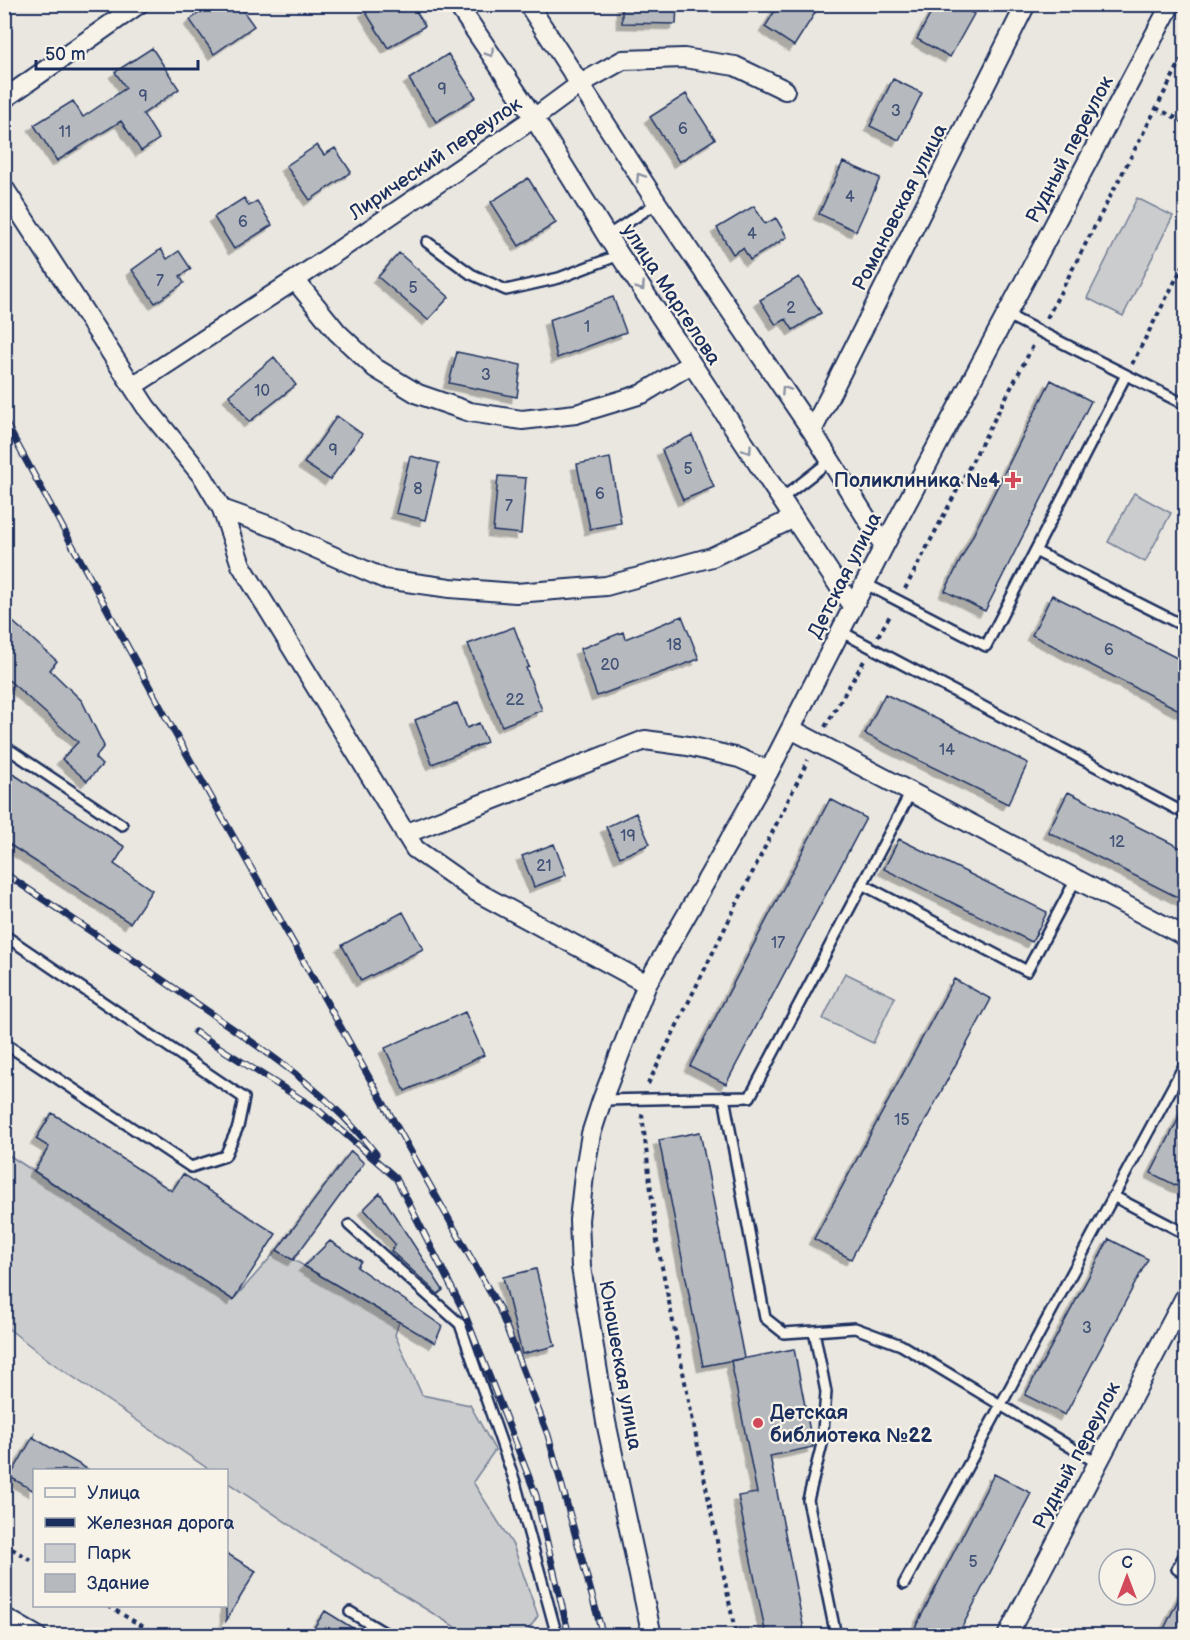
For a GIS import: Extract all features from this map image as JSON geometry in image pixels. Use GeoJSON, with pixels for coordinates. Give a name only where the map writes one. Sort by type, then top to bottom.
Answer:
{"type":"FeatureCollection","features":[{"type":"Feature","properties":{"kind":"street"},"geometry":{"type":"LineString","coordinates":[[4,99],[139,4]]}},
{"type":"Feature","properties":{"kind":"street","name":"улица Маргелова"},"geometry":{"type":"LineString","coordinates":[[457,4],[534,118],[619,255],[852,606]]}},
{"type":"Feature","properties":{"kind":"street","name":"улица Маргелова"},"geometry":{"type":"LineString","coordinates":[[528,4],[657,203],[812,431],[884,546]]}},
{"type":"Feature","properties":{"kind":"street","name":"Романовская улица"},"geometry":{"type":"LineString","coordinates":[[812,431],[1026,4]]}},
{"type":"Feature","properties":{"kind":"street","name":"Рудный переулок"},"geometry":{"type":"LineString","coordinates":[[1007,315],[1171,4]]}},
{"type":"Feature","properties":{"kind":"street","name":"Лирический переулок"},"geometry":{"type":"LineString","coordinates":[[133,386],[295,280],[534,118],[580,84],[623,60],[684,58],[735,66],[784,90]]}},
{"type":"Feature","properties":{"kind":"street"},"geometry":{"type":"LineString","coordinates":[[4,188],[146,407],[203,477],[222,510],[241,565],[415,849],[475,891],[647,984]]}},
{"type":"Feature","properties":{"kind":"street"},"geometry":{"type":"LineString","coordinates":[[295,280],[337,332],[375,368],[418,393],[470,412],[522,420],[576,414],[642,393],[691,364]]}},
{"type":"Feature","properties":{"kind":"street","name":"Детская улица"},"geometry":{"type":"LineString","coordinates":[[602,1100],[647,984],[769,771],[864,583],[1007,315]]}},
{"type":"Feature","properties":{"kind":"street"},"geometry":{"type":"LineString","coordinates":[[222,510],[281,530],[290,537],[385,579],[450,588],[516,593],[614,584],[712,557],[794,518]]}},
{"type":"Feature","properties":{"kind":"street"},"geometry":{"type":"LineString","coordinates":[[791,729],[1185,937]]}},
{"type":"Feature","properties":{"kind":"street"},"geometry":{"type":"LineString","coordinates":[[405,834],[645,740],[688,746],[739,758],[769,771]]}},
{"type":"Feature","properties":{"kind":"street","name":"Юношеская улица"},"geometry":{"type":"LineString","coordinates":[[602,1100],[591,1134],[584,1175],[579,1220],[581,1267],[606,1422],[652,1635]]}},
{"type":"Feature","properties":{"kind":"street","name":"Рудный переулок"},"geometry":{"type":"LineString","coordinates":[[1007,1635],[1097,1463],[1180,1316],[1185,1294]]}},
{"type":"Feature","properties":{"kind":"street"},"geometry":{"type":"LineString","coordinates":[[4,1617],[37,1635]]}},
{"type":"Feature","properties":{"kind":"lane"},"geometry":{"type":"LineString","coordinates":[[607,236],[657,203]]}},
{"type":"Feature","properties":{"kind":"lane"},"geometry":{"type":"LineString","coordinates":[[427,242],[471,274],[506,290],[559,278],[619,255]]}},
{"type":"Feature","properties":{"kind":"lane"},"geometry":{"type":"LineString","coordinates":[[1007,315],[1185,405]]}},
{"type":"Feature","properties":{"kind":"lane"},"geometry":{"type":"LineString","coordinates":[[864,583],[986,646],[1126,375]]}},
{"type":"Feature","properties":{"kind":"lane"},"geometry":{"type":"LineString","coordinates":[[781,499],[831,460]]}},
{"type":"Feature","properties":{"kind":"lane"},"geometry":{"type":"LineString","coordinates":[[1035,551],[1185,627]]}},
{"type":"Feature","properties":{"kind":"lane"},"geometry":{"type":"LineString","coordinates":[[840,631],[1185,814]]}},
{"type":"Feature","properties":{"kind":"lane"},"geometry":{"type":"LineString","coordinates":[[4,746],[122,825]]}},
{"type":"Feature","properties":{"kind":"lane"},"geometry":{"type":"LineString","coordinates":[[602,1100],[750,1096],[911,792]]}},
{"type":"Feature","properties":{"kind":"lane"},"geometry":{"type":"LineString","coordinates":[[862,884],[1027,971],[1076,879]]}},
{"type":"Feature","properties":{"kind":"lane"},"geometry":{"type":"LineString","coordinates":[[4,935],[244,1098],[238,1127],[225,1156],[191,1167],[4,1043]]}},
{"type":"Feature","properties":{"kind":"lane"},"geometry":{"type":"LineString","coordinates":[[904,1584],[1185,1062]]}},
{"type":"Feature","properties":{"kind":"lane"},"geometry":{"type":"LineString","coordinates":[[723,1097],[765,1318],[784,1333],[855,1328],[901,1345],[1097,1463]]}},
{"type":"Feature","properties":{"kind":"lane"},"geometry":{"type":"LineString","coordinates":[[1113,1196],[1185,1234]]}},
{"type":"Feature","properties":{"kind":"lane"},"geometry":{"type":"LineString","coordinates":[[349,1225],[460,1324],[515,1482],[557,1635]]}},
{"type":"Feature","properties":{"kind":"lane"},"geometry":{"type":"LineString","coordinates":[[814,1331],[826,1392],[822,1444],[808,1500],[836,1635]]}},
{"type":"Feature","properties":{"kind":"lane"},"geometry":{"type":"LineString","coordinates":[[1185,1552],[1177,1569],[1185,1574]]}},
{"type":"Feature","properties":{"kind":"lane"},"geometry":{"type":"LineString","coordinates":[[350,1612],[390,1635]]}},
{"type":"Feature","properties":{"kind":"path"},"geometry":{"type":"LineString","coordinates":[[736,1635],[657,1242],[641,1099],[816,742],[898,601],[1185,51]]}},
{"type":"Feature","properties":{"kind":"path"},"geometry":{"type":"LineString","coordinates":[[1156,108],[1185,123]]}},
{"type":"Feature","properties":{"kind":"path"},"geometry":{"type":"LineString","coordinates":[[1126,375],[1185,260]]}},
{"type":"Feature","properties":{"kind":"path"},"geometry":{"type":"LineString","coordinates":[[4,1544],[33,1561]]}},
{"type":"Feature","properties":{"kind":"path"},"geometry":{"type":"LineString","coordinates":[[111,1607],[159,1635]]}},
{"type":"Feature","properties":{"kind":"green space"},"geometry":{"type":"Polygon","coordinates":[[[1137,198],[1173,216],[1123,316],[1087,298],[1137,198]]]}},
{"type":"Feature","properties":{"kind":"green space"},"geometry":{"type":"Polygon","coordinates":[[[1134,493],[1171,513],[1145,562],[1108,542],[1134,493]]]}},
{"type":"Feature","properties":{"kind":"green space"},"geometry":{"type":"Polygon","coordinates":[[[845,973],[895,997],[873,1043],[823,1019],[845,973]]]}},
{"type":"Feature","properties":{"kind":"green space"},"geometry":{"type":"Polygon","coordinates":[[[4,1152],[233,1300],[277,1250],[399,1322],[395,1335],[422,1395],[470,1405],[495,1450],[473,1482],[513,1545],[538,1616],[525,1635],[468,1635],[308,1537],[228,1483],[228,1469],[209,1469],[51,1362],[5,1326],[4,1152]]]}},
{"type":"Feature","properties":{"kind":"building"},"geometry":{"type":"Polygon","coordinates":[[[211,4],[238,4],[254,26],[214,54],[190,20],[211,4]]]}},
{"type":"Feature","properties":{"kind":"building"},"geometry":{"type":"Polygon","coordinates":[[[377,4],[412,4],[425,26],[388,48],[365,11],[377,4]]]}},
{"type":"Feature","properties":{"kind":"building"},"geometry":{"type":"Polygon","coordinates":[[[622,4],[677,4],[676,24],[622,23],[622,4]]]}},
{"type":"Feature","properties":{"kind":"building"},"geometry":{"type":"Polygon","coordinates":[[[779,4],[801,4],[815,13],[794,46],[765,27],[779,4]]]}},
{"type":"Feature","properties":{"kind":"building"},"geometry":{"type":"Polygon","coordinates":[[[936,4],[957,4],[974,14],[950,57],[917,39],[936,4]]]}},
{"type":"Feature","properties":{"kind":"building"},"geometry":{"type":"Polygon","coordinates":[[[152,48],[179,89],[143,114],[159,139],[141,151],[121,121],[57,161],[34,125],[73,101],[83,117],[126,88],[115,72],[152,48]]]}},
{"type":"Feature","properties":{"kind":"building"},"geometry":{"type":"Polygon","coordinates":[[[448,54],[476,97],[436,122],[409,79],[448,54]]]}},
{"type":"Feature","properties":{"kind":"building"},"geometry":{"type":"Polygon","coordinates":[[[893,79],[922,93],[899,140],[870,126],[893,79]]]}},
{"type":"Feature","properties":{"kind":"building"},"geometry":{"type":"Polygon","coordinates":[[[686,94],[715,139],[679,162],[650,117],[686,94]]]}},
{"type":"Feature","properties":{"kind":"building"},"geometry":{"type":"Polygon","coordinates":[[[317,145],[324,155],[335,148],[351,172],[310,200],[286,166],[317,145]]]}},
{"type":"Feature","properties":{"kind":"building"},"geometry":{"type":"Polygon","coordinates":[[[843,162],[880,178],[856,231],[819,214],[843,162]]]}},
{"type":"Feature","properties":{"kind":"building"},"geometry":{"type":"Polygon","coordinates":[[[528,178],[556,223],[519,246],[491,202],[528,178]]]}},
{"type":"Feature","properties":{"kind":"building"},"geometry":{"type":"Polygon","coordinates":[[[244,198],[249,206],[257,201],[272,225],[234,249],[214,217],[244,198]]]}},
{"type":"Feature","properties":{"kind":"building"},"geometry":{"type":"Polygon","coordinates":[[[754,206],[765,224],[776,218],[787,237],[750,260],[743,248],[733,254],[717,228],[754,206]]]}},
{"type":"Feature","properties":{"kind":"building"},"geometry":{"type":"Polygon","coordinates":[[[161,249],[167,259],[179,251],[191,269],[180,276],[184,283],[155,303],[132,270],[161,249]]]}},
{"type":"Feature","properties":{"kind":"building"},"geometry":{"type":"Polygon","coordinates":[[[399,253],[449,297],[428,320],[378,277],[399,253]]]}},
{"type":"Feature","properties":{"kind":"building"},"geometry":{"type":"Polygon","coordinates":[[[799,277],[821,313],[793,330],[786,319],[776,325],[760,300],[799,277]]]}},
{"type":"Feature","properties":{"kind":"building"},"geometry":{"type":"Polygon","coordinates":[[[613,297],[626,332],[557,358],[549,320],[613,297]]]}},
{"type":"Feature","properties":{"kind":"building"},"geometry":{"type":"Polygon","coordinates":[[[457,352],[521,365],[517,397],[449,383],[457,352]]]}},
{"type":"Feature","properties":{"kind":"building"},"geometry":{"type":"Polygon","coordinates":[[[274,357],[296,385],[249,422],[229,395],[274,357]]]}},
{"type":"Feature","properties":{"kind":"building"},"geometry":{"type":"Polygon","coordinates":[[[1051,380],[1091,401],[985,611],[945,591],[1051,380]]]}},
{"type":"Feature","properties":{"kind":"building"},"geometry":{"type":"Polygon","coordinates":[[[337,416],[362,434],[330,480],[304,463],[337,416]]]}},
{"type":"Feature","properties":{"kind":"building"},"geometry":{"type":"Polygon","coordinates":[[[692,435],[714,487],[683,500],[662,450],[692,435]]]}},
{"type":"Feature","properties":{"kind":"building"},"geometry":{"type":"Polygon","coordinates":[[[410,456],[439,463],[425,520],[396,513],[410,456]]]}},
{"type":"Feature","properties":{"kind":"building"},"geometry":{"type":"Polygon","coordinates":[[[610,458],[621,523],[590,529],[577,464],[610,458]]]}},
{"type":"Feature","properties":{"kind":"building"},"geometry":{"type":"Polygon","coordinates":[[[498,476],[526,478],[521,534],[493,531],[498,476]]]}},
{"type":"Feature","properties":{"kind":"building"},"geometry":{"type":"Polygon","coordinates":[[[1052,595],[1185,662],[1185,713],[1032,635],[1052,595]]]}},
{"type":"Feature","properties":{"kind":"building"},"geometry":{"type":"Polygon","coordinates":[[[4,614],[57,661],[50,670],[82,701],[104,746],[95,758],[102,765],[87,781],[62,759],[78,742],[4,676],[4,614]]]}},
{"type":"Feature","properties":{"kind":"building"},"geometry":{"type":"Polygon","coordinates":[[[682,616],[699,659],[597,696],[580,649],[623,632],[625,639],[682,616]]]}},
{"type":"Feature","properties":{"kind":"building"},"geometry":{"type":"Polygon","coordinates":[[[514,627],[542,710],[502,726],[468,644],[514,627]]]}},
{"type":"Feature","properties":{"kind":"building"},"geometry":{"type":"Polygon","coordinates":[[[885,694],[1028,763],[1008,804],[865,734],[885,694]]]}},
{"type":"Feature","properties":{"kind":"building"},"geometry":{"type":"Polygon","coordinates":[[[457,703],[467,728],[479,723],[487,742],[432,764],[415,720],[457,703]]]}},
{"type":"Feature","properties":{"kind":"building"},"geometry":{"type":"Polygon","coordinates":[[[4,768],[125,847],[114,864],[152,890],[130,923],[4,841],[4,768]]]}},
{"type":"Feature","properties":{"kind":"building"},"geometry":{"type":"Polygon","coordinates":[[[1068,792],[1185,850],[1185,901],[1048,832],[1068,792]]]}},
{"type":"Feature","properties":{"kind":"building"},"geometry":{"type":"Polygon","coordinates":[[[830,799],[866,818],[726,1084],[690,1066],[830,799]]]}},
{"type":"Feature","properties":{"kind":"building"},"geometry":{"type":"Polygon","coordinates":[[[636,813],[650,844],[620,857],[606,827],[636,813]]]}},
{"type":"Feature","properties":{"kind":"building"},"geometry":{"type":"Polygon","coordinates":[[[899,839],[1047,912],[1032,942],[884,869],[899,839]]]}},
{"type":"Feature","properties":{"kind":"building"},"geometry":{"type":"Polygon","coordinates":[[[554,844],[566,875],[534,887],[522,856],[554,844]]]}},
{"type":"Feature","properties":{"kind":"building"},"geometry":{"type":"Polygon","coordinates":[[[403,912],[423,949],[361,981],[342,945],[403,912]]]}},
{"type":"Feature","properties":{"kind":"building"},"geometry":{"type":"Polygon","coordinates":[[[954,979],[991,999],[851,1259],[814,1239],[954,979]]]}},
{"type":"Feature","properties":{"kind":"building"},"geometry":{"type":"Polygon","coordinates":[[[465,1012],[484,1055],[405,1091],[385,1048],[465,1012]]]}},
{"type":"Feature","properties":{"kind":"building"},"geometry":{"type":"Polygon","coordinates":[[[1185,1106],[1185,1190],[1151,1173],[1185,1106]]]}},
{"type":"Feature","properties":{"kind":"building"},"geometry":{"type":"Polygon","coordinates":[[[52,1113],[172,1191],[183,1174],[276,1234],[233,1300],[34,1171],[49,1147],[36,1139],[52,1113]]]}},
{"type":"Feature","properties":{"kind":"building"},"geometry":{"type":"Polygon","coordinates":[[[700,1132],[744,1358],[703,1366],[659,1140],[700,1132]]]}},
{"type":"Feature","properties":{"kind":"building"},"geometry":{"type":"Polygon","coordinates":[[[351,1151],[364,1163],[293,1260],[277,1250],[351,1151]]]}},
{"type":"Feature","properties":{"kind":"building"},"geometry":{"type":"Polygon","coordinates":[[[380,1193],[443,1290],[438,1294],[391,1251],[395,1244],[364,1209],[380,1193]]]}},
{"type":"Feature","properties":{"kind":"building"},"geometry":{"type":"Polygon","coordinates":[[[1109,1239],[1148,1259],[1065,1415],[1025,1395],[1109,1239]]]}},
{"type":"Feature","properties":{"kind":"building"},"geometry":{"type":"Polygon","coordinates":[[[330,1241],[361,1261],[357,1267],[442,1326],[435,1343],[304,1266],[330,1241]]]}},
{"type":"Feature","properties":{"kind":"building"},"geometry":{"type":"Polygon","coordinates":[[[536,1269],[555,1346],[522,1354],[503,1277],[536,1269]]]}},
{"type":"Feature","properties":{"kind":"building"},"geometry":{"type":"Polygon","coordinates":[[[794,1349],[813,1447],[770,1456],[805,1635],[766,1635],[738,1496],[757,1493],[731,1361],[794,1349]]]}},
{"type":"Feature","properties":{"kind":"building"},"geometry":{"type":"Polygon","coordinates":[[[34,1435],[34,1438],[87,1469],[33,1469],[33,1490],[10,1477],[34,1435]]]}},
{"type":"Feature","properties":{"kind":"building"},"geometry":{"type":"Polygon","coordinates":[[[994,1474],[1031,1493],[958,1635],[930,1635],[915,1628],[994,1474]]]}},
{"type":"Feature","properties":{"kind":"building"},"geometry":{"type":"Polygon","coordinates":[[[228,1554],[256,1571],[226,1621],[226,1607],[228,1607],[228,1554]]]}},
{"type":"Feature","properties":{"kind":"building"},"geometry":{"type":"Polygon","coordinates":[[[1185,1586],[1185,1635],[1161,1635],[1185,1586]]]}},
{"type":"Feature","properties":{"kind":"building"},"geometry":{"type":"Polygon","coordinates":[[[325,1611],[364,1635],[309,1635],[325,1611]]]}},
{"type":"Feature","properties":{"kind":"railway"},"geometry":{"type":"LineString","coordinates":[[4,420],[167,719],[499,1308],[548,1435],[603,1636]]}},
{"type":"Feature","properties":{"kind":"railway"},"geometry":{"type":"LineString","coordinates":[[4,873],[151,972],[294,1073],[337,1110],[376,1154]]}},
{"type":"Feature","properties":{"kind":"railway"},"geometry":{"type":"LineString","coordinates":[[195,1032],[318,1110],[396,1178],[464,1312],[536,1495],[569,1636]]}},
{"type":"Feature","properties":{"kind":"place","name":"Поликлиника №4"},"geometry":{"type":"Point","coordinates":[1013,480]}},
{"type":"Feature","properties":{"kind":"place","name":"Детская библиотека №22"},"geometry":{"type":"Point","coordinates":[758,1423]}}]}
